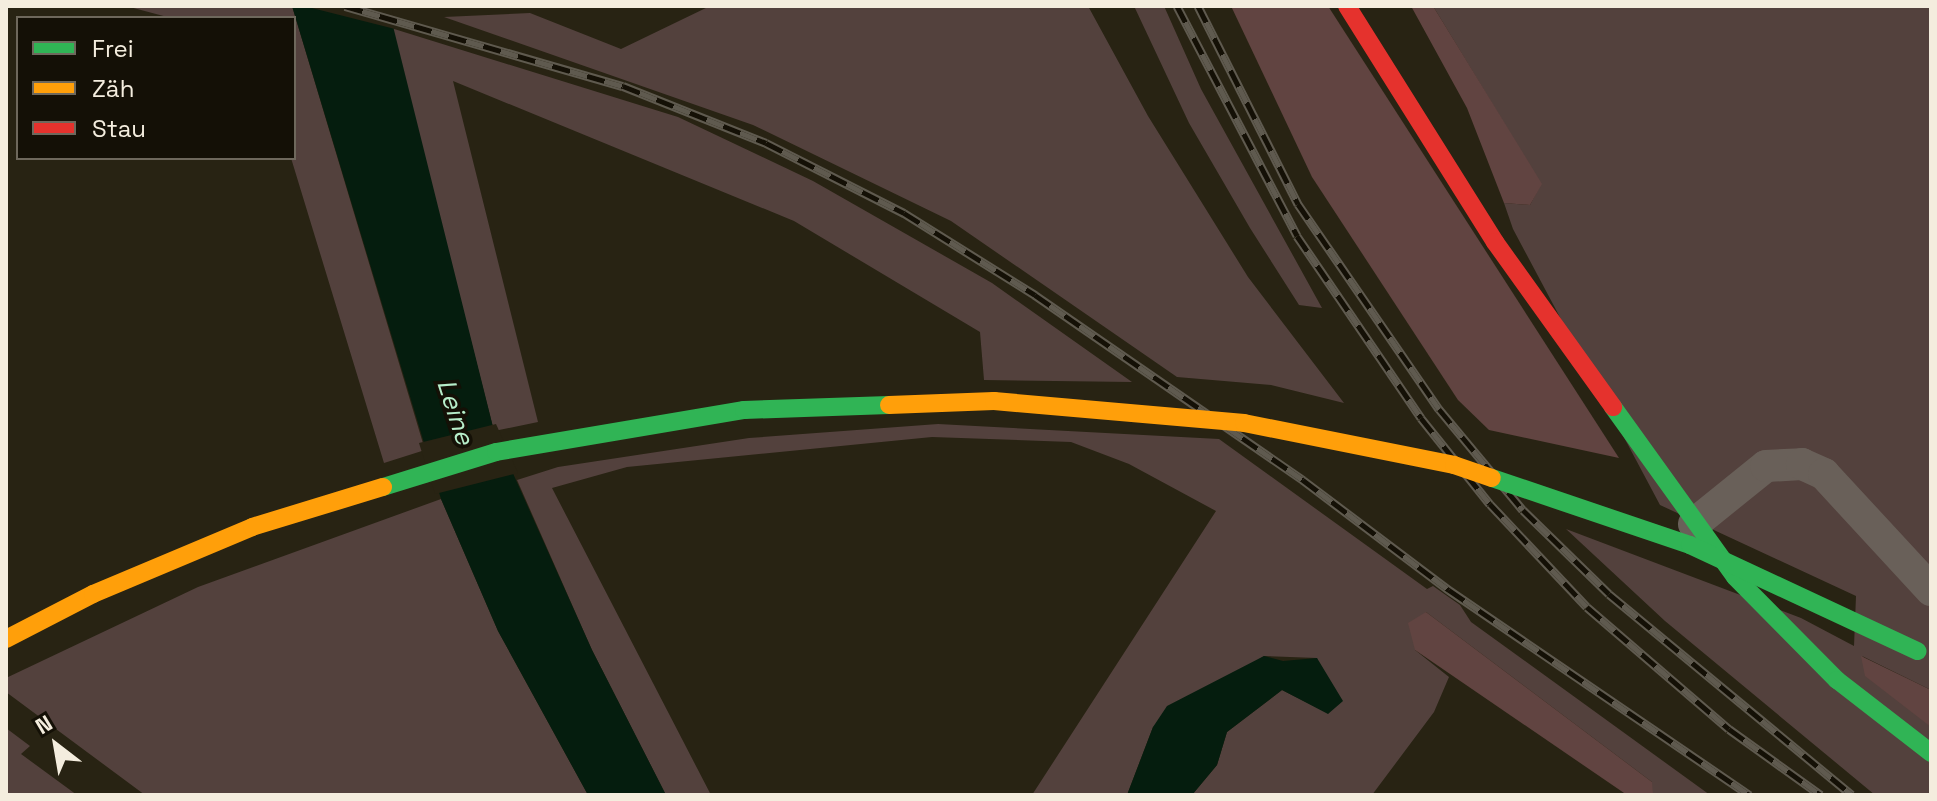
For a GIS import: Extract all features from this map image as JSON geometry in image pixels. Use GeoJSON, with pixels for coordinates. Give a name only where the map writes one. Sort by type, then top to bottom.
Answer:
{"type":"FeatureCollection","features":[{"type":"Feature","properties":{"kind":"main road"},"geometry":{"type":"LineString","coordinates":[[1347,6],[1495,242],[1694,524],[1798,645],[1931,753]]}},
{"type":"Feature","properties":{"kind":"main road"},"geometry":{"type":"LineString","coordinates":[[6,639],[93,594],[252,527],[496,452],[744,410],[994,401],[1244,423],[1454,465],[1690,545],[1917,651]]}},
{"type":"Feature","properties":{"kind":"street"},"geometry":{"type":"LineString","coordinates":[[1694,524],[1766,466],[1802,464],[1824,474],[1931,590]]}},
{"type":"Feature","properties":{"kind":"shaded area"},"geometry":{"type":"Polygon","coordinates":[[[126,6],[292,6],[295,16],[164,16],[126,6]]]}},
{"type":"Feature","properties":{"kind":"shaded area"},"geometry":{"type":"Polygon","coordinates":[[[710,6],[1088,6],[1148,116],[1248,277],[1344,403],[1271,385],[1177,377],[951,221],[753,125],[444,17],[530,13],[621,49],[710,6]]]}},
{"type":"Feature","properties":{"kind":"shaded area"},"geometry":{"type":"Polygon","coordinates":[[[1134,6],[1164,6],[1201,89],[1322,308],[1299,305],[1250,228],[1189,123],[1134,6]]]}},
{"type":"Feature","properties":{"kind":"shaded area"},"geometry":{"type":"Polygon","coordinates":[[[1231,6],[1328,6],[1619,458],[1489,430],[1458,400],[1312,177],[1231,6]]]}},
{"type":"Feature","properties":{"kind":"shaded area"},"geometry":{"type":"Polygon","coordinates":[[[1411,6],[1433,6],[1542,184],[1530,205],[1504,203],[1467,108],[1411,6]]]}},
{"type":"Feature","properties":{"kind":"shaded area"},"geometry":{"type":"Polygon","coordinates":[[[1433,6],[1931,6],[1931,690],[1862,656],[1931,727],[1931,795],[1875,795],[1665,621],[1566,529],[1801,618],[1854,646],[1856,596],[1660,505],[1513,229],[1504,203],[1530,205],[1541,184],[1433,6]]]}},
{"type":"Feature","properties":{"kind":"shaded area"},"geometry":{"type":"Polygon","coordinates":[[[296,19],[425,450],[384,463],[292,160],[296,160],[296,19]]]}},
{"type":"Feature","properties":{"kind":"shaded area"},"geometry":{"type":"Polygon","coordinates":[[[391,28],[678,117],[813,181],[992,283],[1132,382],[984,380],[980,332],[794,221],[453,81],[538,422],[494,431],[391,28]]]}},
{"type":"Feature","properties":{"kind":"shaded area"},"geometry":{"type":"Polygon","coordinates":[[[938,424],[1219,439],[1427,589],[1433,586],[1460,605],[1471,622],[1710,795],[1652,795],[1652,782],[1426,612],[1415,650],[1449,677],[1434,712],[1372,795],[1192,795],[1217,765],[1227,732],[1282,690],[1328,713],[1317,658],[1264,656],[1153,727],[1127,795],[1032,795],[1216,511],[1129,464],[1071,442],[932,437],[627,467],[552,488],[711,795],[666,795],[592,650],[517,480],[558,467],[749,438],[938,424]]]}},
{"type":"Feature","properties":{"kind":"shaded area"},"geometry":{"type":"Polygon","coordinates":[[[441,499],[498,631],[588,795],[145,795],[6,692],[6,678],[198,587],[441,499]]]}},
{"type":"Feature","properties":{"kind":"shaded area"},"geometry":{"type":"Polygon","coordinates":[[[1426,612],[1652,782],[1653,795],[1627,795],[1415,650],[1408,623],[1426,612]]]}},
{"type":"Feature","properties":{"kind":"shaded area"},"geometry":{"type":"Polygon","coordinates":[[[1861,656],[1931,690],[1931,727],[1865,676],[1861,656]]]}},
{"type":"Feature","properties":{"kind":"shaded area"},"geometry":{"type":"Polygon","coordinates":[[[6,728],[30,746],[21,754],[77,795],[6,795],[6,728]]]}},
{"type":"Feature","properties":{"kind":"water","name":"Leine"},"geometry":{"type":"Polygon","coordinates":[[[292,6],[388,6],[494,431],[592,650],[666,795],[588,795],[498,631],[441,499],[292,6]]]}},
{"type":"Feature","properties":{"kind":"water"},"geometry":{"type":"Polygon","coordinates":[[[1264,656],[1283,661],[1317,658],[1343,701],[1328,714],[1282,690],[1227,732],[1217,765],[1192,795],[1127,795],[1153,727],[1167,706],[1264,656]]]}},
{"type":"Feature","properties":{"kind":"pier"},"geometry":{"type":"Polygon","coordinates":[[[304,6],[392,6],[395,29],[391,28],[304,6]]]}},
{"type":"Feature","properties":{"kind":"pier"},"geometry":{"type":"Polygon","coordinates":[[[496,424],[518,473],[435,494],[419,443],[496,424]]]}},
{"type":"Feature","properties":{"kind":"railway"},"geometry":{"type":"LineString","coordinates":[[345,6],[623,86],[766,143],[904,213],[1035,295],[1303,480],[1449,590],[1750,795]]}},
{"type":"Feature","properties":{"kind":"railway"},"geometry":{"type":"LineString","coordinates":[[1177,6],[1297,236],[1421,418],[1490,504],[1587,607],[1729,729],[1821,795]]}},
{"type":"Feature","properties":{"kind":"railway"},"geometry":{"type":"LineString","coordinates":[[1198,6],[1298,204],[1439,409],[1523,510],[1609,594],[1852,795]]}},
{"type":"Feature","properties":{"kind":"traffic: fast"},"geometry":{"type":"LineString","coordinates":[[383,487],[496,452],[744,410],[889,405]]}},
{"type":"Feature","properties":{"kind":"traffic: fast"},"geometry":{"type":"LineString","coordinates":[[1613,407],[1735,577],[1837,680],[1931,753]]}},
{"type":"Feature","properties":{"kind":"traffic: fast"},"geometry":{"type":"LineString","coordinates":[[1492,478],[1690,545],[1917,651]]}},
{"type":"Feature","properties":{"kind":"traffic: jam"},"geometry":{"type":"LineString","coordinates":[[1347,6],[1495,242],[1613,407]]}},
{"type":"Feature","properties":{"kind":"traffic: slow"},"geometry":{"type":"LineString","coordinates":[[889,405],[994,401],[1244,423],[1454,465],[1492,478]]}},
{"type":"Feature","properties":{"kind":"traffic: slow"},"geometry":{"type":"LineString","coordinates":[[6,639],[93,594],[252,527],[383,487]]}}]}
